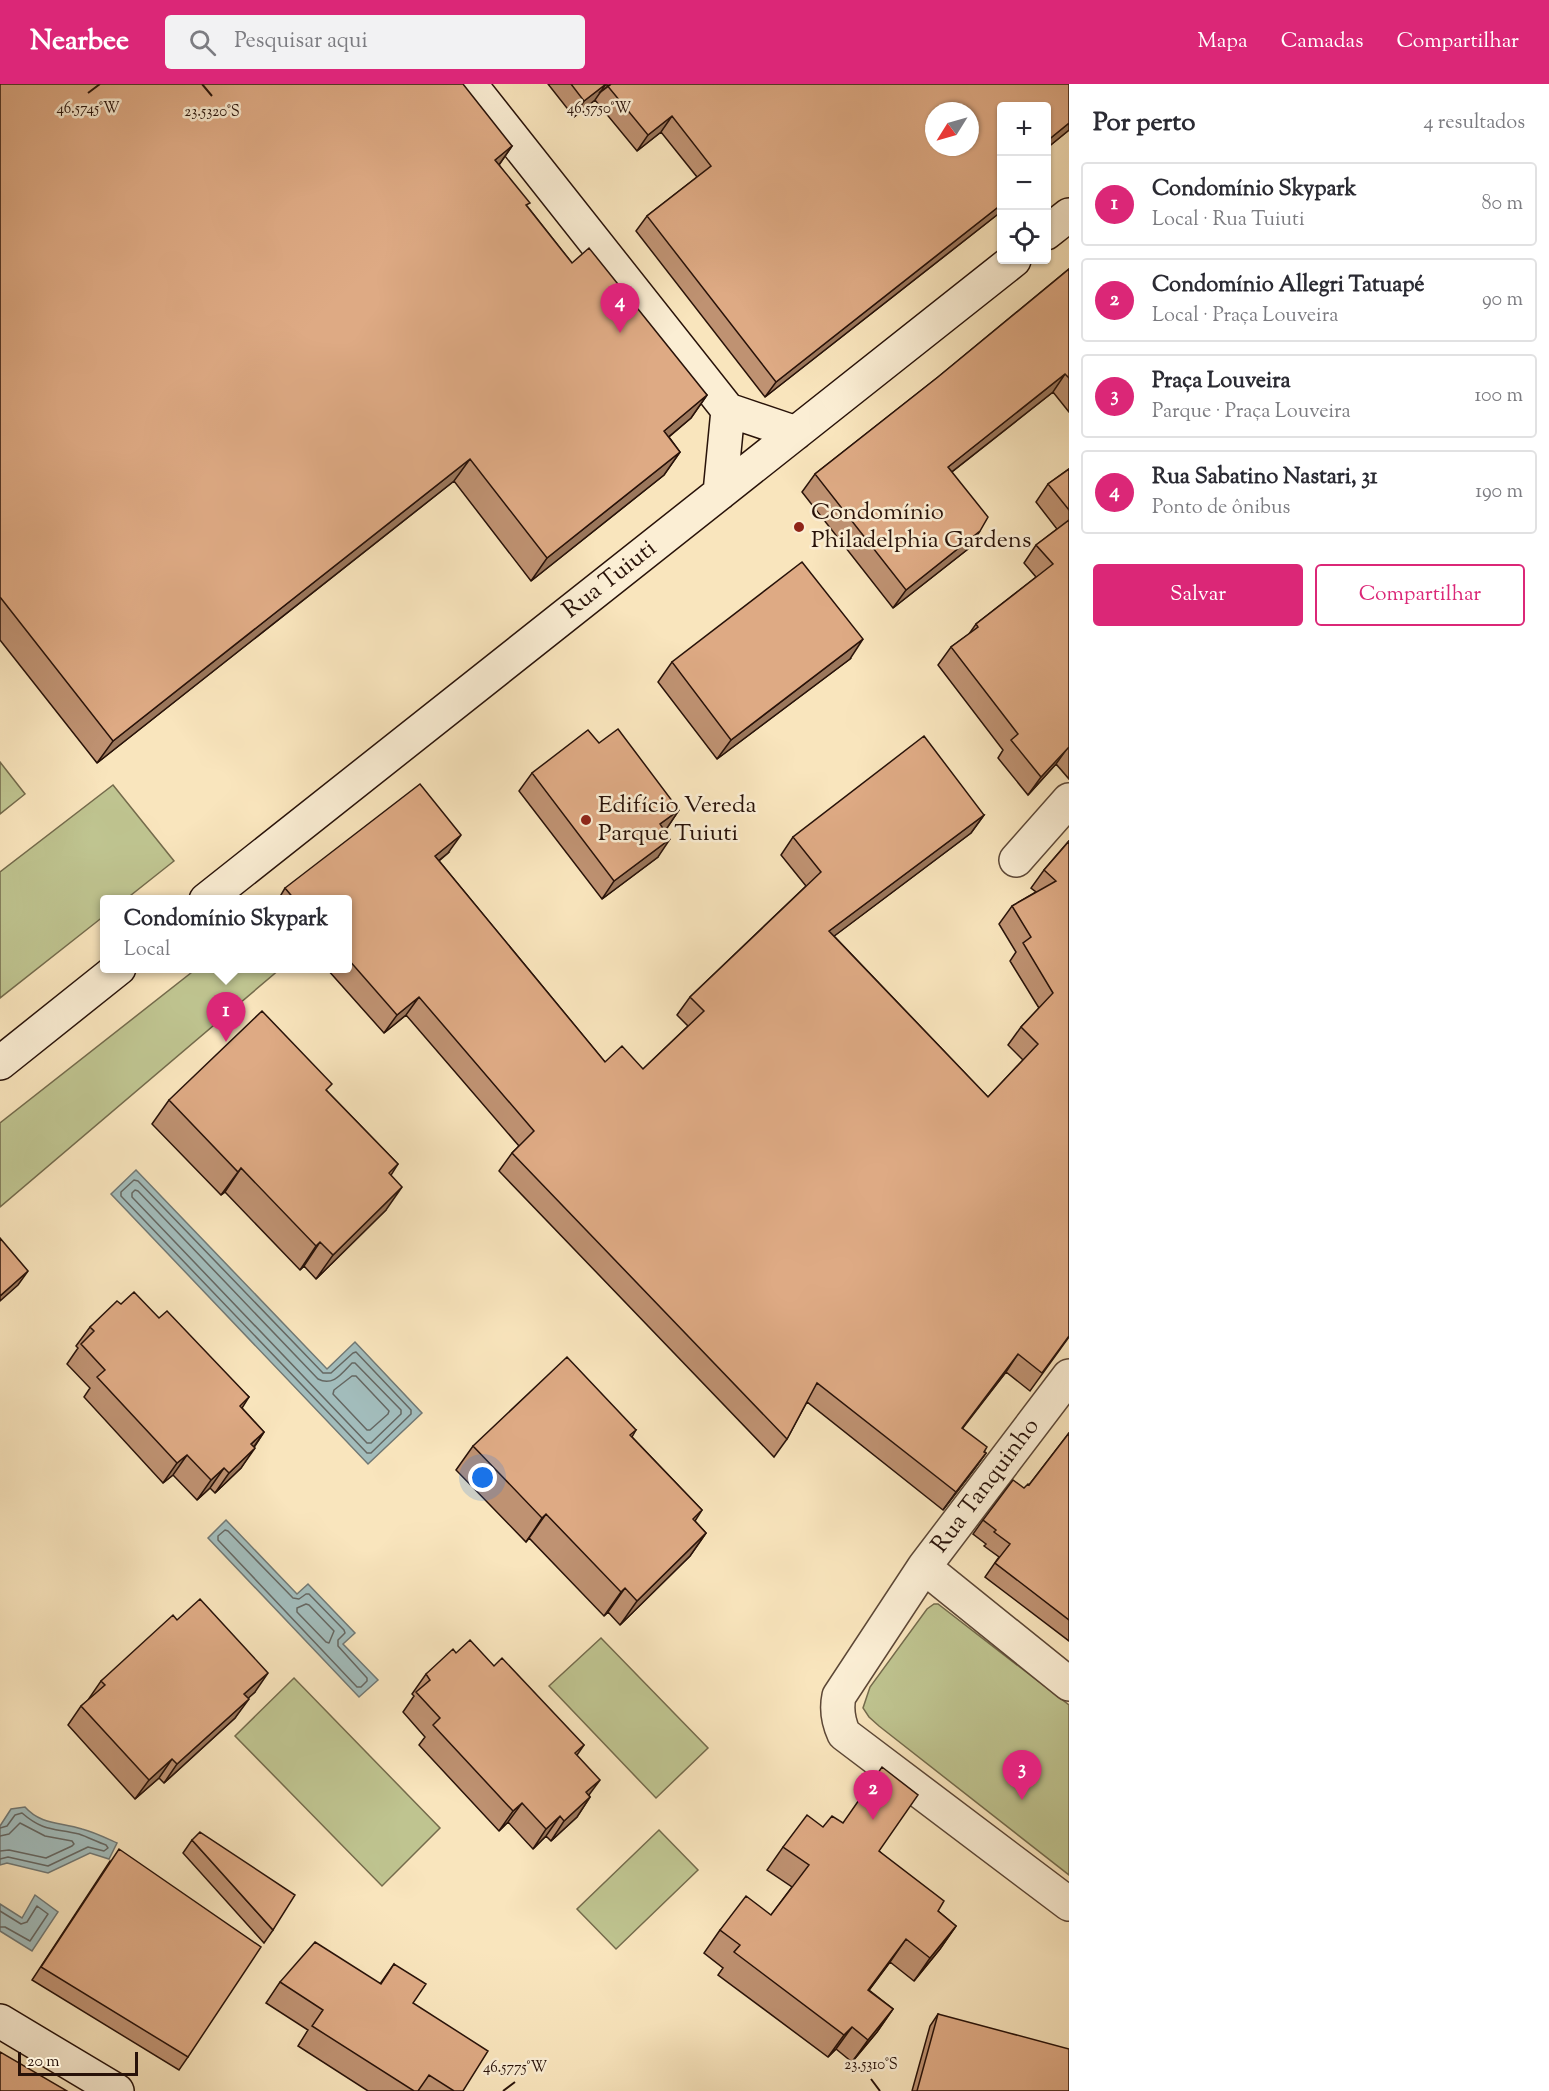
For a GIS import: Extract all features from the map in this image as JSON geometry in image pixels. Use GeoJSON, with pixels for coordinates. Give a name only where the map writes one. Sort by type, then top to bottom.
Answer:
{"type":"FeatureCollection","features":[{"type":"Feature","properties":{"kind":"street"},"geometry":{"type":"LineString","coordinates":[[470,84],[728,411],[796,433]]}},
{"type":"Feature","properties":{"kind":"street","name":"Rua Tuiuti"},"geometry":{"type":"LineString","coordinates":[[213,895],[1009,264]]}},
{"type":"Feature","properties":{"kind":"street"},"geometry":{"type":"LineString","coordinates":[[720,493],[728,411]]}},
{"type":"Feature","properties":{"kind":"street"},"geometry":{"type":"LineString","coordinates":[[1016,860],[1069,800]]}},
{"type":"Feature","properties":{"kind":"street"},"geometry":{"type":"LineString","coordinates":[[0,1063],[114,973]]}},
{"type":"Feature","properties":{"kind":"street","name":"Rua Tanquinho"},"geometry":{"type":"LineString","coordinates":[[1069,1376],[924,1567],[839,1696],[836,1708],[844,1734],[1069,1904]]}},
{"type":"Feature","properties":{"kind":"street"},"geometry":{"type":"LineString","coordinates":[[924,1567],[1069,1684]]}},
{"type":"Feature","properties":{"kind":"street"},"geometry":{"type":"LineString","coordinates":[[0,2021],[117,2091]]}},
{"type":"Feature","properties":{"kind":"green space"},"geometry":{"type":"Polygon","coordinates":[[[0,762],[25,794],[0,814],[0,762]]]}},
{"type":"Feature","properties":{"kind":"green space"},"geometry":{"type":"Polygon","coordinates":[[[113,785],[174,861],[131,895],[100,895],[100,919],[0,998],[0,872],[113,785]]]}},
{"type":"Feature","properties":{"kind":"green space"},"geometry":{"type":"Polygon","coordinates":[[[191,973],[275,973],[0,1207],[0,1123],[191,973]]]}},
{"type":"Feature","properties":{"kind":"green space"},"geometry":{"type":"Polygon","coordinates":[[[938,1604],[1069,1705],[1069,1875],[879,1726],[863,1708],[870,1687],[927,1609],[938,1604]]]}},
{"type":"Feature","properties":{"kind":"green space"},"geometry":{"type":"Polygon","coordinates":[[[601,1638],[708,1748],[656,1798],[549,1686],[601,1638]]]}},
{"type":"Feature","properties":{"kind":"green space"},"geometry":{"type":"Polygon","coordinates":[[[294,1678],[440,1828],[382,1886],[235,1736],[294,1678]]]}},
{"type":"Feature","properties":{"kind":"green space"},"geometry":{"type":"Polygon","coordinates":[[[659,1830],[698,1870],[616,1949],[577,1909],[659,1830]]]}},
{"type":"Feature","properties":{"kind":"water"},"geometry":{"type":"Polygon","coordinates":[[[136,1170],[327,1369],[355,1342],[422,1413],[368,1464],[111,1194],[136,1170]]]}},
{"type":"Feature","properties":{"kind":"water"},"geometry":{"type":"Polygon","coordinates":[[[226,1520],[297,1594],[308,1584],[355,1633],[343,1644],[378,1680],[359,1697],[208,1538],[226,1520]]]}},
{"type":"Feature","properties":{"kind":"water"},"geometry":{"type":"Polygon","coordinates":[[[25,1807],[44,1820],[86,1830],[117,1843],[109,1859],[90,1853],[48,1873],[7,1863],[0,1865],[0,1826],[11,1809],[25,1807]]]}},
{"type":"Feature","properties":{"kind":"water"},"geometry":{"type":"Polygon","coordinates":[[[35,1895],[58,1912],[32,1951],[0,1931],[0,1904],[22,1918],[35,1895]]]}},
{"type":"Feature","properties":{"kind":"building"},"geometry":{"type":"Polygon","coordinates":[[[0,84],[463,84],[512,146],[495,160],[530,203],[526,205],[572,263],[589,248],[707,395],[664,431],[680,452],[547,558],[470,459],[113,741],[0,597],[0,84]]]}},
{"type":"Feature","properties":{"kind":"building"},"geometry":{"type":"Polygon","coordinates":[[[571,84],[606,84],[584,101],[571,84]]]}},
{"type":"Feature","properties":{"kind":"building"},"geometry":{"type":"Polygon","coordinates":[[[606,84],[1069,84],[1069,123],[1051,138],[1051,102],[997,102],[997,208],[776,382],[647,216],[711,166],[672,116],[648,135],[606,84]]]}},
{"type":"Feature","properties":{"kind":"building"},"geometry":{"type":"Polygon","coordinates":[[[1069,269],[1069,378],[1065,374],[948,467],[988,517],[980,531],[906,590],[815,474],[1069,269]]]}},
{"type":"Feature","properties":{"kind":"building"},"geometry":{"type":"Polygon","coordinates":[[[1069,469],[1069,510],[1048,484],[1069,469]]]}},
{"type":"Feature","properties":{"kind":"building"},"geometry":{"type":"Polygon","coordinates":[[[1069,520],[1069,747],[1041,777],[1011,740],[1018,734],[951,647],[978,627],[976,624],[1053,564],[1036,545],[1069,520]]]}},
{"type":"Feature","properties":{"kind":"building"},"geometry":{"type":"Polygon","coordinates":[[[802,562],[863,639],[731,740],[672,662],[802,562]]]}},
{"type":"Feature","properties":{"kind":"building"},"geometry":{"type":"Polygon","coordinates":[[[618,729],[679,810],[660,824],[670,839],[614,881],[532,773],[588,730],[599,743],[618,729]]]}},
{"type":"Feature","properties":{"kind":"building"},"geometry":{"type":"Polygon","coordinates":[[[924,736],[984,815],[829,931],[988,1097],[1038,1044],[1021,1027],[1053,993],[1023,943],[1031,937],[1012,906],[1056,881],[1044,870],[1069,841],[1069,1336],[1042,1373],[1018,1354],[962,1428],[987,1447],[984,1452],[986,1453],[956,1492],[817,1383],[787,1439],[512,1153],[534,1131],[419,997],[397,1015],[352,964],[352,895],[291,895],[285,888],[420,784],[461,835],[435,856],[605,1062],[622,1046],[643,1069],[704,1011],[690,997],[821,872],[793,837],[924,736]]]}},
{"type":"Feature","properties":{"kind":"building"},"geometry":{"type":"Polygon","coordinates":[[[262,1011],[332,1084],[326,1090],[398,1164],[389,1173],[402,1187],[333,1255],[320,1242],[316,1246],[241,1168],[238,1172],[169,1100],[262,1011]]]}},
{"type":"Feature","properties":{"kind":"building"},"geometry":{"type":"Polygon","coordinates":[[[0,1238],[28,1271],[0,1296],[0,1238]]]}},
{"type":"Feature","properties":{"kind":"building"},"geometry":{"type":"Polygon","coordinates":[[[134,1292],[159,1318],[167,1311],[249,1397],[240,1406],[264,1432],[251,1444],[255,1448],[229,1473],[224,1468],[211,1480],[187,1455],[177,1463],[97,1377],[105,1370],[81,1344],[94,1331],[90,1327],[117,1301],[121,1304],[134,1292]]]}},
{"type":"Feature","properties":{"kind":"building"},"geometry":{"type":"Polygon","coordinates":[[[567,1357],[636,1430],[630,1435],[702,1510],[693,1519],[706,1533],[637,1601],[625,1588],[621,1592],[546,1514],[542,1518],[473,1446],[567,1357]]]}},
{"type":"Feature","properties":{"kind":"building"},"geometry":{"type":"Polygon","coordinates":[[[1069,1433],[1069,1620],[995,1563],[1010,1544],[983,1520],[1013,1480],[1024,1488],[1029,1485],[1069,1433]]]}},
{"type":"Feature","properties":{"kind":"building"},"geometry":{"type":"Polygon","coordinates":[[[200,1599],[268,1673],[244,1694],[249,1699],[177,1764],[172,1759],[149,1780],[81,1706],[105,1685],[101,1681],[173,1615],[177,1620],[200,1599]]]}},
{"type":"Feature","properties":{"kind":"building"},"geometry":{"type":"Polygon","coordinates":[[[470,1640],[494,1666],[502,1658],[584,1745],[575,1753],[600,1780],[586,1792],[590,1797],[564,1821],[560,1816],[546,1829],[522,1803],[513,1811],[433,1725],[440,1718],[416,1692],[430,1680],[426,1674],[453,1649],[456,1653],[470,1640]]]}},
{"type":"Feature","properties":{"kind":"building"},"geometry":{"type":"Polygon","coordinates":[[[882,1767],[918,1795],[879,1851],[944,1901],[938,1911],[956,1926],[930,1958],[906,1939],[868,1990],[893,2009],[868,2040],[852,2027],[844,2035],[734,1952],[740,1945],[720,1930],[746,1896],[771,1915],[809,1865],[783,1847],[807,1815],[823,1827],[832,1816],[843,1823],[882,1767]]]}},
{"type":"Feature","properties":{"kind":"building"},"geometry":{"type":"Polygon","coordinates":[[[200,1832],[295,1895],[273,1930],[192,1840],[200,1832]]]}},
{"type":"Feature","properties":{"kind":"building"},"geometry":{"type":"Polygon","coordinates":[[[119,1849],[261,1947],[188,2057],[41,1967],[119,1849]]]}},
{"type":"Feature","properties":{"kind":"building"},"geometry":{"type":"Polygon","coordinates":[[[315,1942],[381,1984],[394,1964],[426,1984],[413,2003],[488,2051],[463,2091],[454,2091],[429,2075],[418,2091],[414,2091],[312,2026],[323,2010],[280,1982],[315,1942]]]}},
{"type":"Feature","properties":{"kind":"building"},"geometry":{"type":"Polygon","coordinates":[[[938,2014],[1069,2049],[1069,2091],[917,2091],[938,2014]]]}},
{"type":"Feature","properties":{"kind":"building"},"geometry":{"type":"Polygon","coordinates":[[[0,2052],[67,2091],[0,2091],[0,2052]]]}},
{"type":"Feature","properties":{"kind":"place","name":"Rua Sabatino Nastari, 31"},"geometry":{"type":"Point","coordinates":[620,333]}},
{"type":"Feature","properties":{"kind":"place","name":"Condomínio Philadelphia Gardens"},"geometry":{"type":"Point","coordinates":[799,527]}},
{"type":"Feature","properties":{"kind":"place","name":"Edifício Vereda Parque Tuiuti"},"geometry":{"type":"Point","coordinates":[586,820]}},
{"type":"Feature","properties":{"kind":"place","name":"Condomínio Skypark"},"geometry":{"type":"Point","coordinates":[226,1042]}},
{"type":"Feature","properties":{"kind":"place","name":"Praça Louveira"},"geometry":{"type":"Point","coordinates":[1022,1800]}},
{"type":"Feature","properties":{"kind":"place","name":"Condomínio Allegri Tatuapé"},"geometry":{"type":"Point","coordinates":[873,1820]}}]}
